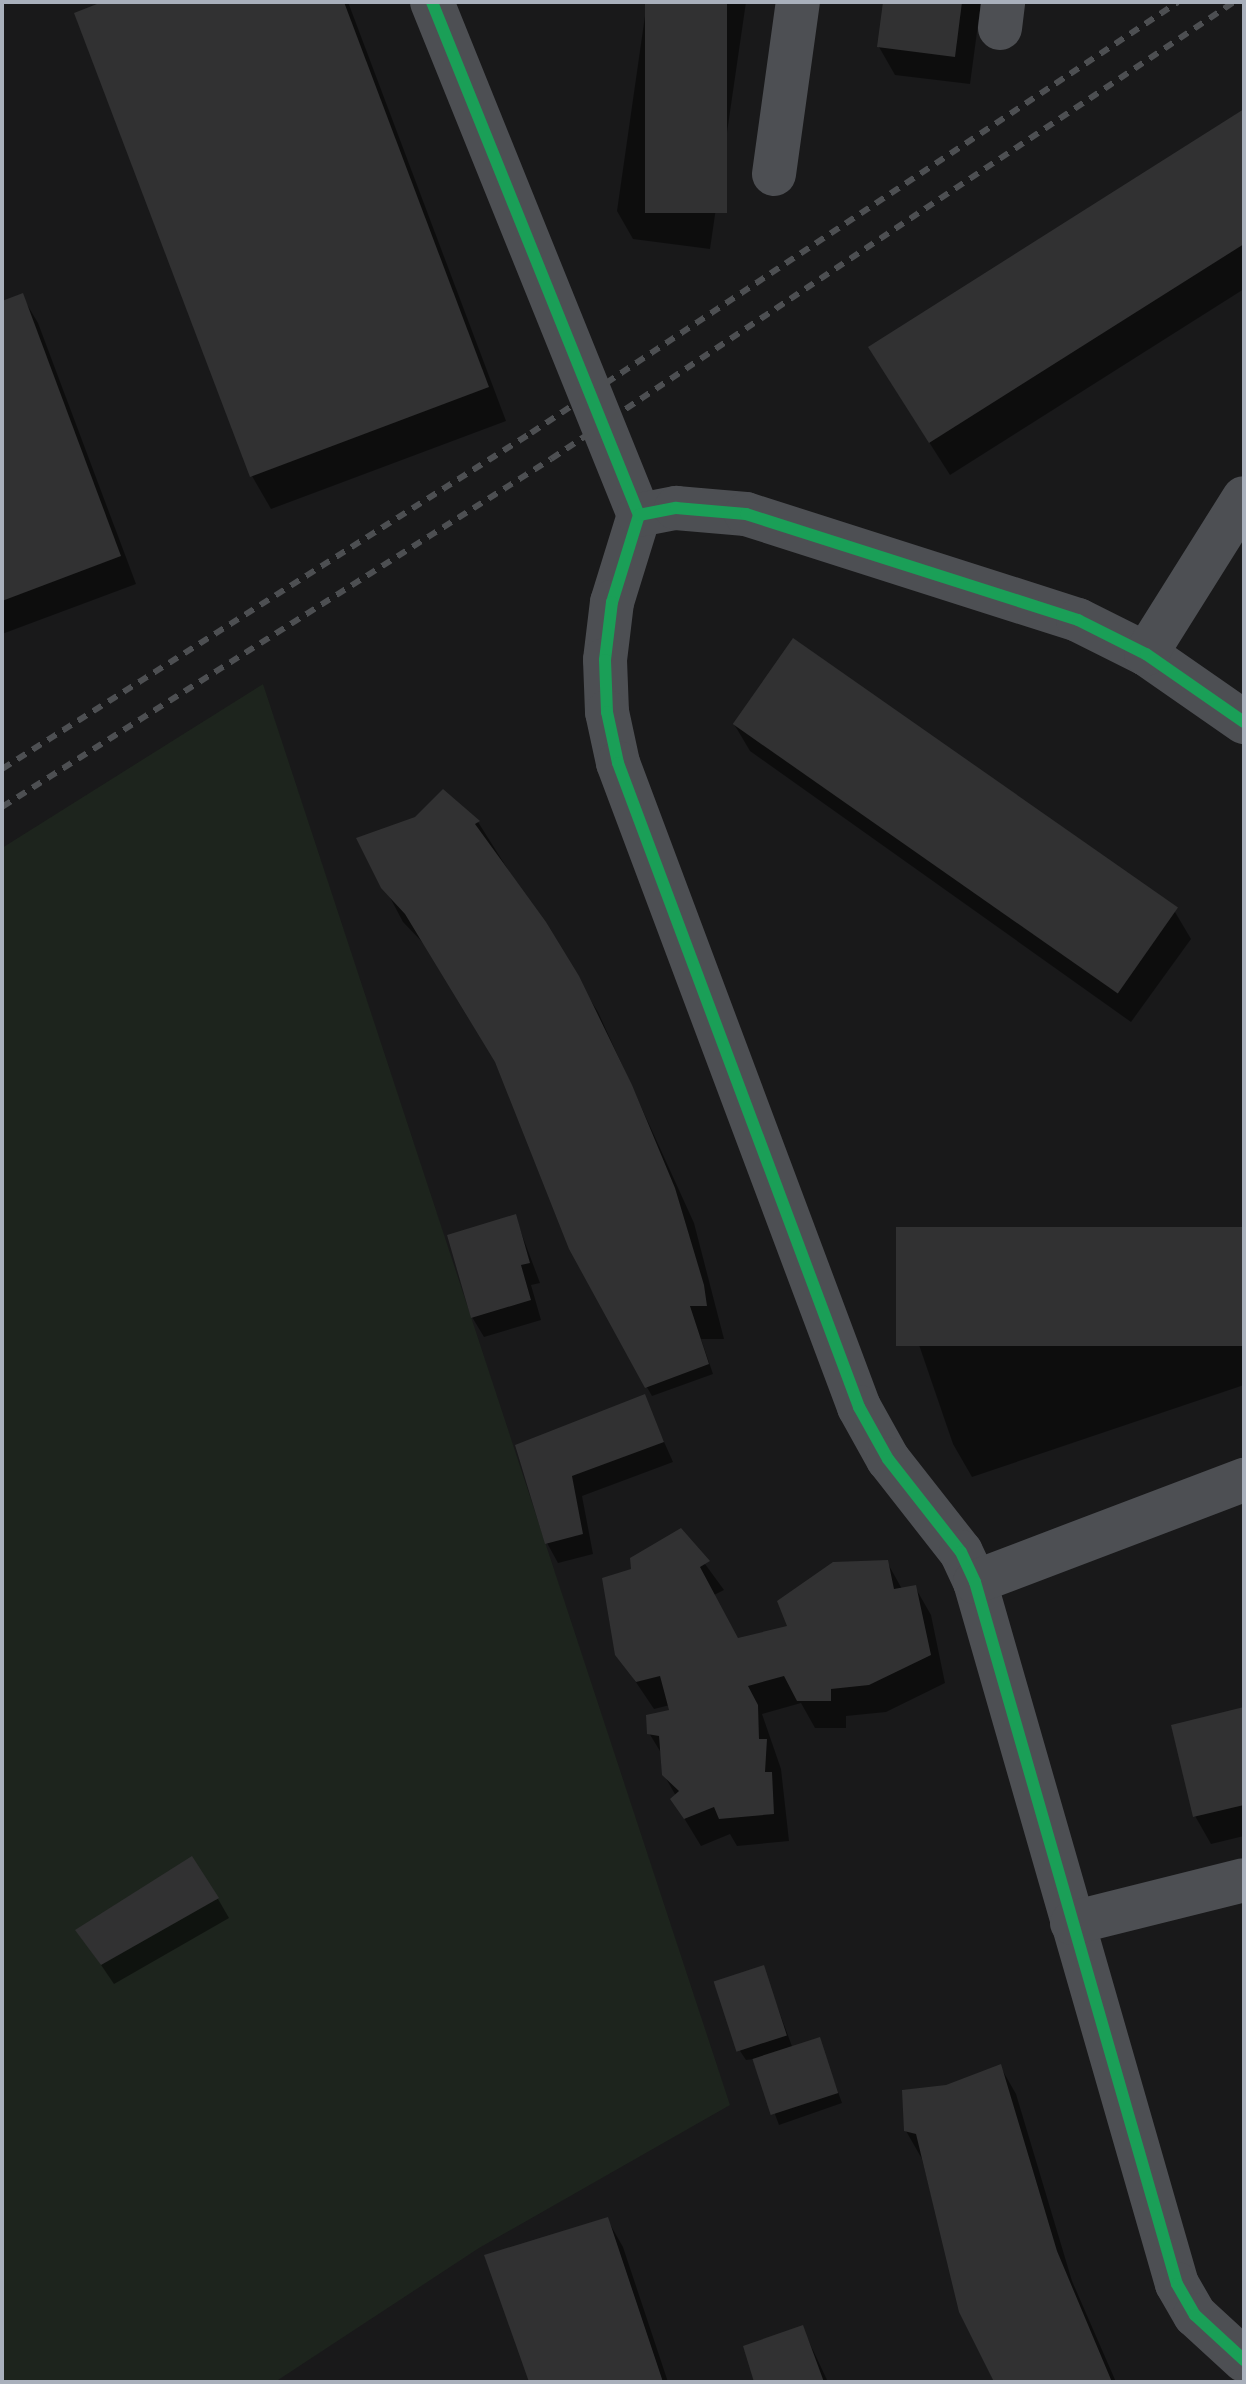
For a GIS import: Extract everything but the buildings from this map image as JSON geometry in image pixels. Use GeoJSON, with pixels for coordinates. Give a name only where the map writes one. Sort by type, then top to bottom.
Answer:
{"type":"FeatureCollection","features":[{"type":"Feature","properties":{"kind":"street"},"geometry":{"type":"LineString","coordinates":[[432,2],[639,515],[612,602],[605,660],[607,712],[618,763],[859,1407],[888,1459],[961,1552],[975,1582],[1177,2284],[1195,2315],[1244,2360]]}},
{"type":"Feature","properties":{"kind":"street"},"geometry":{"type":"LineString","coordinates":[[774,174],[798,2]]}},
{"type":"Feature","properties":{"kind":"street"},"geometry":{"type":"LineString","coordinates":[[1146,654],[1244,498]]}},
{"type":"Feature","properties":{"kind":"street"},"geometry":{"type":"LineString","coordinates":[[639,515],[676,508],[746,514],[1078,620],[1146,654],[1244,722]]}},
{"type":"Feature","properties":{"kind":"street"},"geometry":{"type":"LineString","coordinates":[[975,1582],[1244,1480]]}},
{"type":"Feature","properties":{"kind":"street"},"geometry":{"type":"LineString","coordinates":[[1072,1923],[1244,1880]]}},
{"type":"Feature","properties":{"kind":"shaded area"},"geometry":{"type":"Polygon","coordinates":[[[263,684],[730,2105],[479,2248],[275,2382],[2,2382],[2,848],[263,684]]]}},
{"type":"Feature","properties":{"kind":"railway"},"geometry":{"type":"LineString","coordinates":[[2,769],[531,433],[1178,2]]}},
{"type":"Feature","properties":{"kind":"railway"},"geometry":{"type":"LineString","coordinates":[[2,807],[551,459],[1234,2]]}},
{"type":"Feature","properties":{"kind":"cycle path"},"geometry":{"type":"LineString","coordinates":[[432,2],[639,515],[612,602],[605,660],[607,712],[618,763],[859,1407],[888,1459],[961,1552],[975,1582],[1177,2284],[1195,2315],[1244,2360]]}},
{"type":"Feature","properties":{"kind":"cycle path"},"geometry":{"type":"LineString","coordinates":[[639,515],[676,508],[746,514],[1078,620],[1146,654],[1244,722]]}}]}
